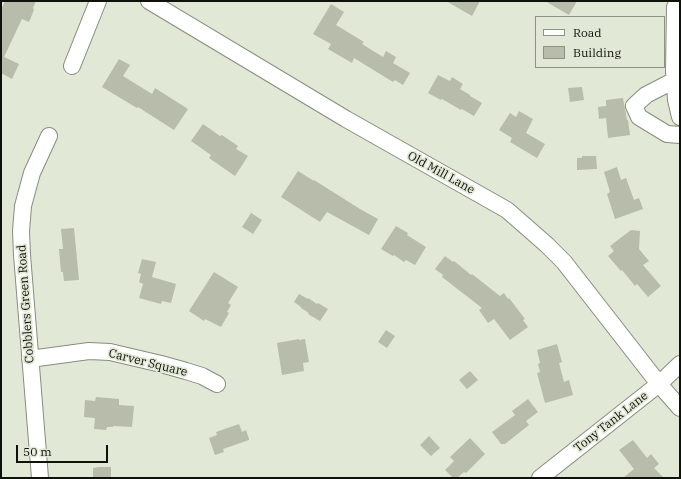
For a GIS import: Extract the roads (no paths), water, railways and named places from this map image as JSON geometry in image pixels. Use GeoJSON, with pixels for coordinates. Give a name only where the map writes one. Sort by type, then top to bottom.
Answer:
{"type":"FeatureCollection","features":[{"type":"Feature","properties":{"kind":"street"},"geometry":{"type":"LineString","coordinates":[[72,66],[98,1]]}},
{"type":"Feature","properties":{"kind":"street","name":"Old Mill Lane"},"geometry":{"type":"LineString","coordinates":[[149,1],[346,119],[507,210],[564,262],[659,384],[680,408]]}},
{"type":"Feature","properties":{"kind":"street"},"geometry":{"type":"LineString","coordinates":[[673,3],[676,100],[680,117]]}},
{"type":"Feature","properties":{"kind":"street"},"geometry":{"type":"LineString","coordinates":[[675,80],[646,95],[634,106],[639,117],[667,134],[680,135]]}},
{"type":"Feature","properties":{"kind":"street","name":"Cobblers Green Road"},"geometry":{"type":"LineString","coordinates":[[40,478],[21,231],[23,206],[32,173],[50,136]]}},
{"type":"Feature","properties":{"kind":"street","name":"Carver Square"},"geometry":{"type":"LineString","coordinates":[[30,359],[89,351],[110,352],[186,371],[202,376],[217,384]]}},
{"type":"Feature","properties":{"kind":"street","name":"Tony Tank Lane"},"geometry":{"type":"LineString","coordinates":[[540,478],[659,384],[680,364]]}}]}
